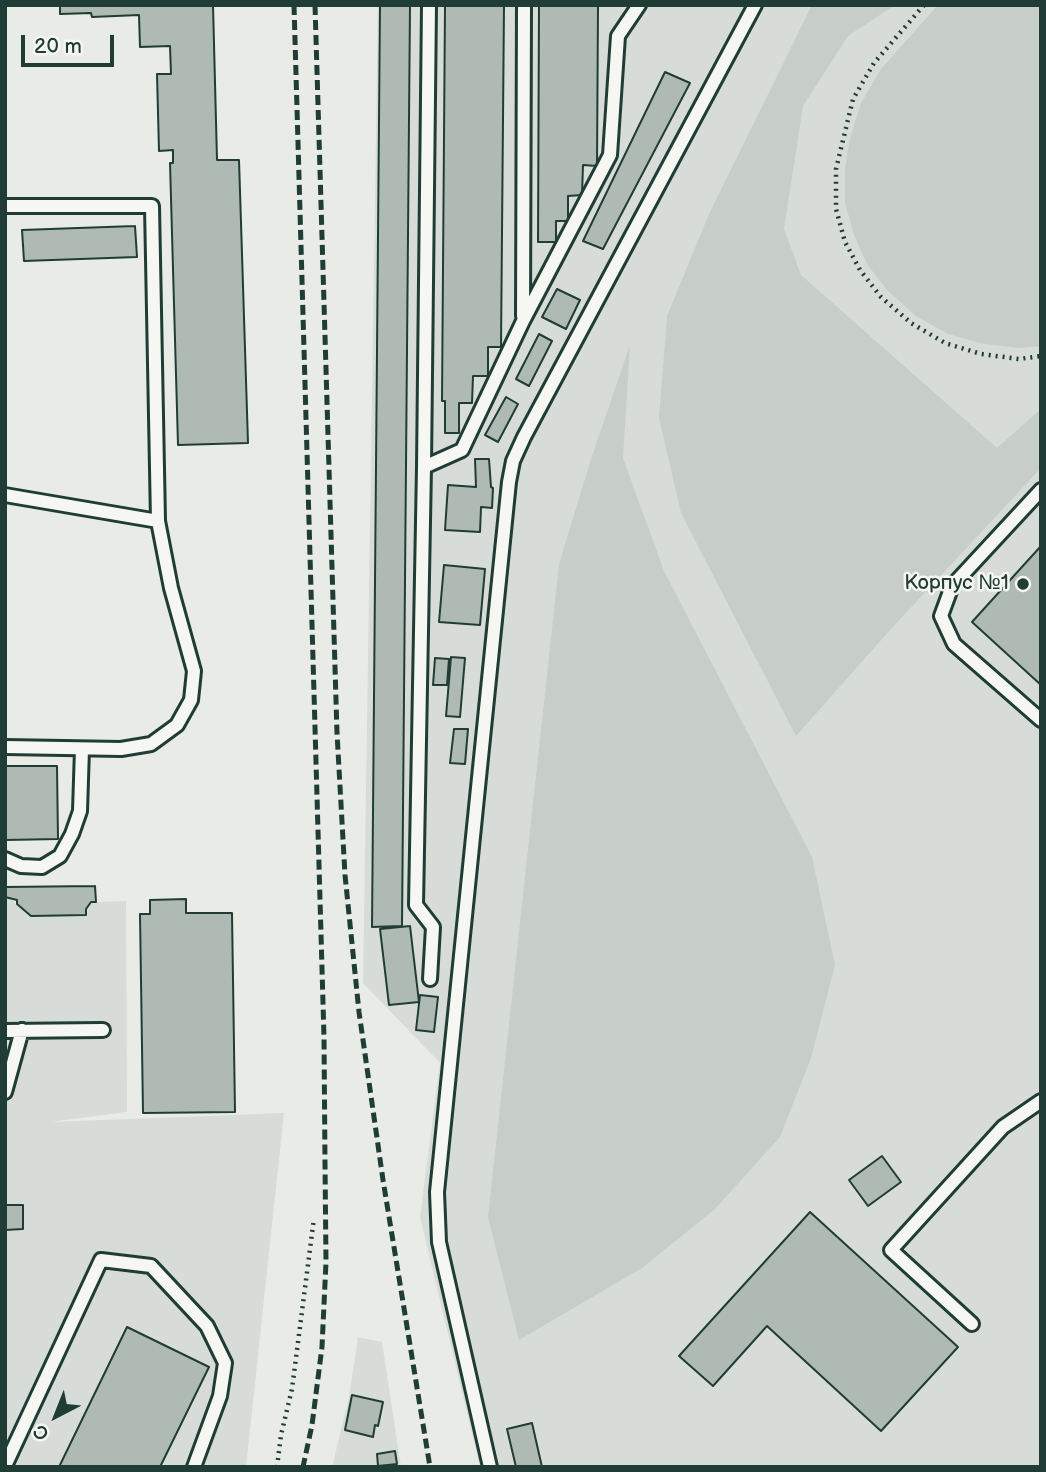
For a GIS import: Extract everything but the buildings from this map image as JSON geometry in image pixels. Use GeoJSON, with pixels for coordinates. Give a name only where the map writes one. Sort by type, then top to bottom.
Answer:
{"type":"FeatureCollection","features":[{"type":"Feature","properties":{"kind":"lane"},"geometry":{"type":"LineString","coordinates":[[429,5],[416,905],[433,927],[430,979]]}},
{"type":"Feature","properties":{"kind":"lane"},"geometry":{"type":"LineString","coordinates":[[523,321],[524,5]]}},
{"type":"Feature","properties":{"kind":"lane"},"geometry":{"type":"LineString","coordinates":[[424,467],[462,450],[523,321],[610,155],[618,36],[639,5]]}},
{"type":"Feature","properties":{"kind":"lane"},"geometry":{"type":"LineString","coordinates":[[491,1467],[439,1242],[437,1192],[509,482],[513,461],[524,437],[755,5]]}},
{"type":"Feature","properties":{"kind":"lane"},"geometry":{"type":"LineString","coordinates":[[5,206],[152,206],[158,521],[171,588],[194,671],[191,700],[177,725],[151,744],[121,749],[5,747]]}},
{"type":"Feature","properties":{"kind":"lane"},"geometry":{"type":"LineString","coordinates":[[1041,490],[952,586],[941,616],[954,644],[1041,720]]}},
{"type":"Feature","properties":{"kind":"lane"},"geometry":{"type":"LineString","coordinates":[[5,495],[158,521]]}},
{"type":"Feature","properties":{"kind":"lane"},"geometry":{"type":"LineString","coordinates":[[5,859],[21,866],[43,867],[60,856],[80,811],[82,749]]}},
{"type":"Feature","properties":{"kind":"lane"},"geometry":{"type":"LineString","coordinates":[[5,1092],[22,1030]]}},
{"type":"Feature","properties":{"kind":"lane"},"geometry":{"type":"LineString","coordinates":[[5,1031],[103,1030]]}},
{"type":"Feature","properties":{"kind":"lane"},"geometry":{"type":"LineString","coordinates":[[972,1324],[891,1250],[1003,1127],[1041,1101]]}},
{"type":"Feature","properties":{"kind":"lane"},"geometry":{"type":"LineString","coordinates":[[5,1466],[102,1260],[151,1266],[207,1326],[225,1363],[220,1396],[194,1467]]}},
{"type":"Feature","properties":{"kind":"path"},"geometry":{"type":"LineString","coordinates":[[924,5],[874,63],[853,99],[836,169],[836,209],[845,242],[860,270],[881,297],[911,323],[945,343],[981,354],[1019,359],[1041,356]]}},
{"type":"Feature","properties":{"kind":"path"},"geometry":{"type":"LineString","coordinates":[[277,1467],[281,1435],[292,1389],[314,1218]]}},
{"type":"Feature","properties":{"kind":"shaded area"},"geometry":{"type":"Polygon","coordinates":[[[378,5],[1041,5],[1041,1467],[480,1467],[420,1217],[440,1063],[363,983],[378,5]]]}},
{"type":"Feature","properties":{"kind":"shaded area"},"geometry":{"type":"Polygon","coordinates":[[[812,5],[895,5],[848,36],[803,106],[784,229],[801,275],[997,448],[1041,409],[1041,468],[890,630],[796,736],[681,513],[659,418],[667,316],[709,214],[812,5]]]}},
{"type":"Feature","properties":{"kind":"shaded area"},"geometry":{"type":"Polygon","coordinates":[[[938,5],[1041,5],[1041,346],[1020,348],[984,344],[948,334],[916,316],[887,290],[867,264],[854,235],[845,203],[845,169],[850,138],[861,103],[881,69],[938,5]]]}},
{"type":"Feature","properties":{"kind":"shaded area"},"geometry":{"type":"Polygon","coordinates":[[[630,345],[623,458],[664,571],[812,857],[835,965],[811,1058],[780,1137],[715,1209],[642,1268],[519,1340],[488,1217],[559,564],[630,345]]]}},
{"type":"Feature","properties":{"kind":"shaded area"},"geometry":{"type":"Polygon","coordinates":[[[5,888],[16,905],[126,901],[127,1112],[50,1122],[284,1113],[246,1467],[5,1467],[5,888]]]}},
{"type":"Feature","properties":{"kind":"shaded area"},"geometry":{"type":"Polygon","coordinates":[[[358,1337],[382,1342],[401,1467],[332,1467],[349,1397],[358,1337]]]}},
{"type":"Feature","properties":{"kind":"railway"},"geometry":{"type":"LineString","coordinates":[[294,5],[324,1037],[326,1262],[322,1347],[312,1425],[303,1467]]}},
{"type":"Feature","properties":{"kind":"railway"},"geometry":{"type":"LineString","coordinates":[[315,5],[337,733],[345,875],[359,1012],[383,1180],[430,1467]]}},
{"type":"Feature","properties":{"kind":"place","name":"Корпус №1"},"geometry":{"type":"Point","coordinates":[1023,584]}}]}
